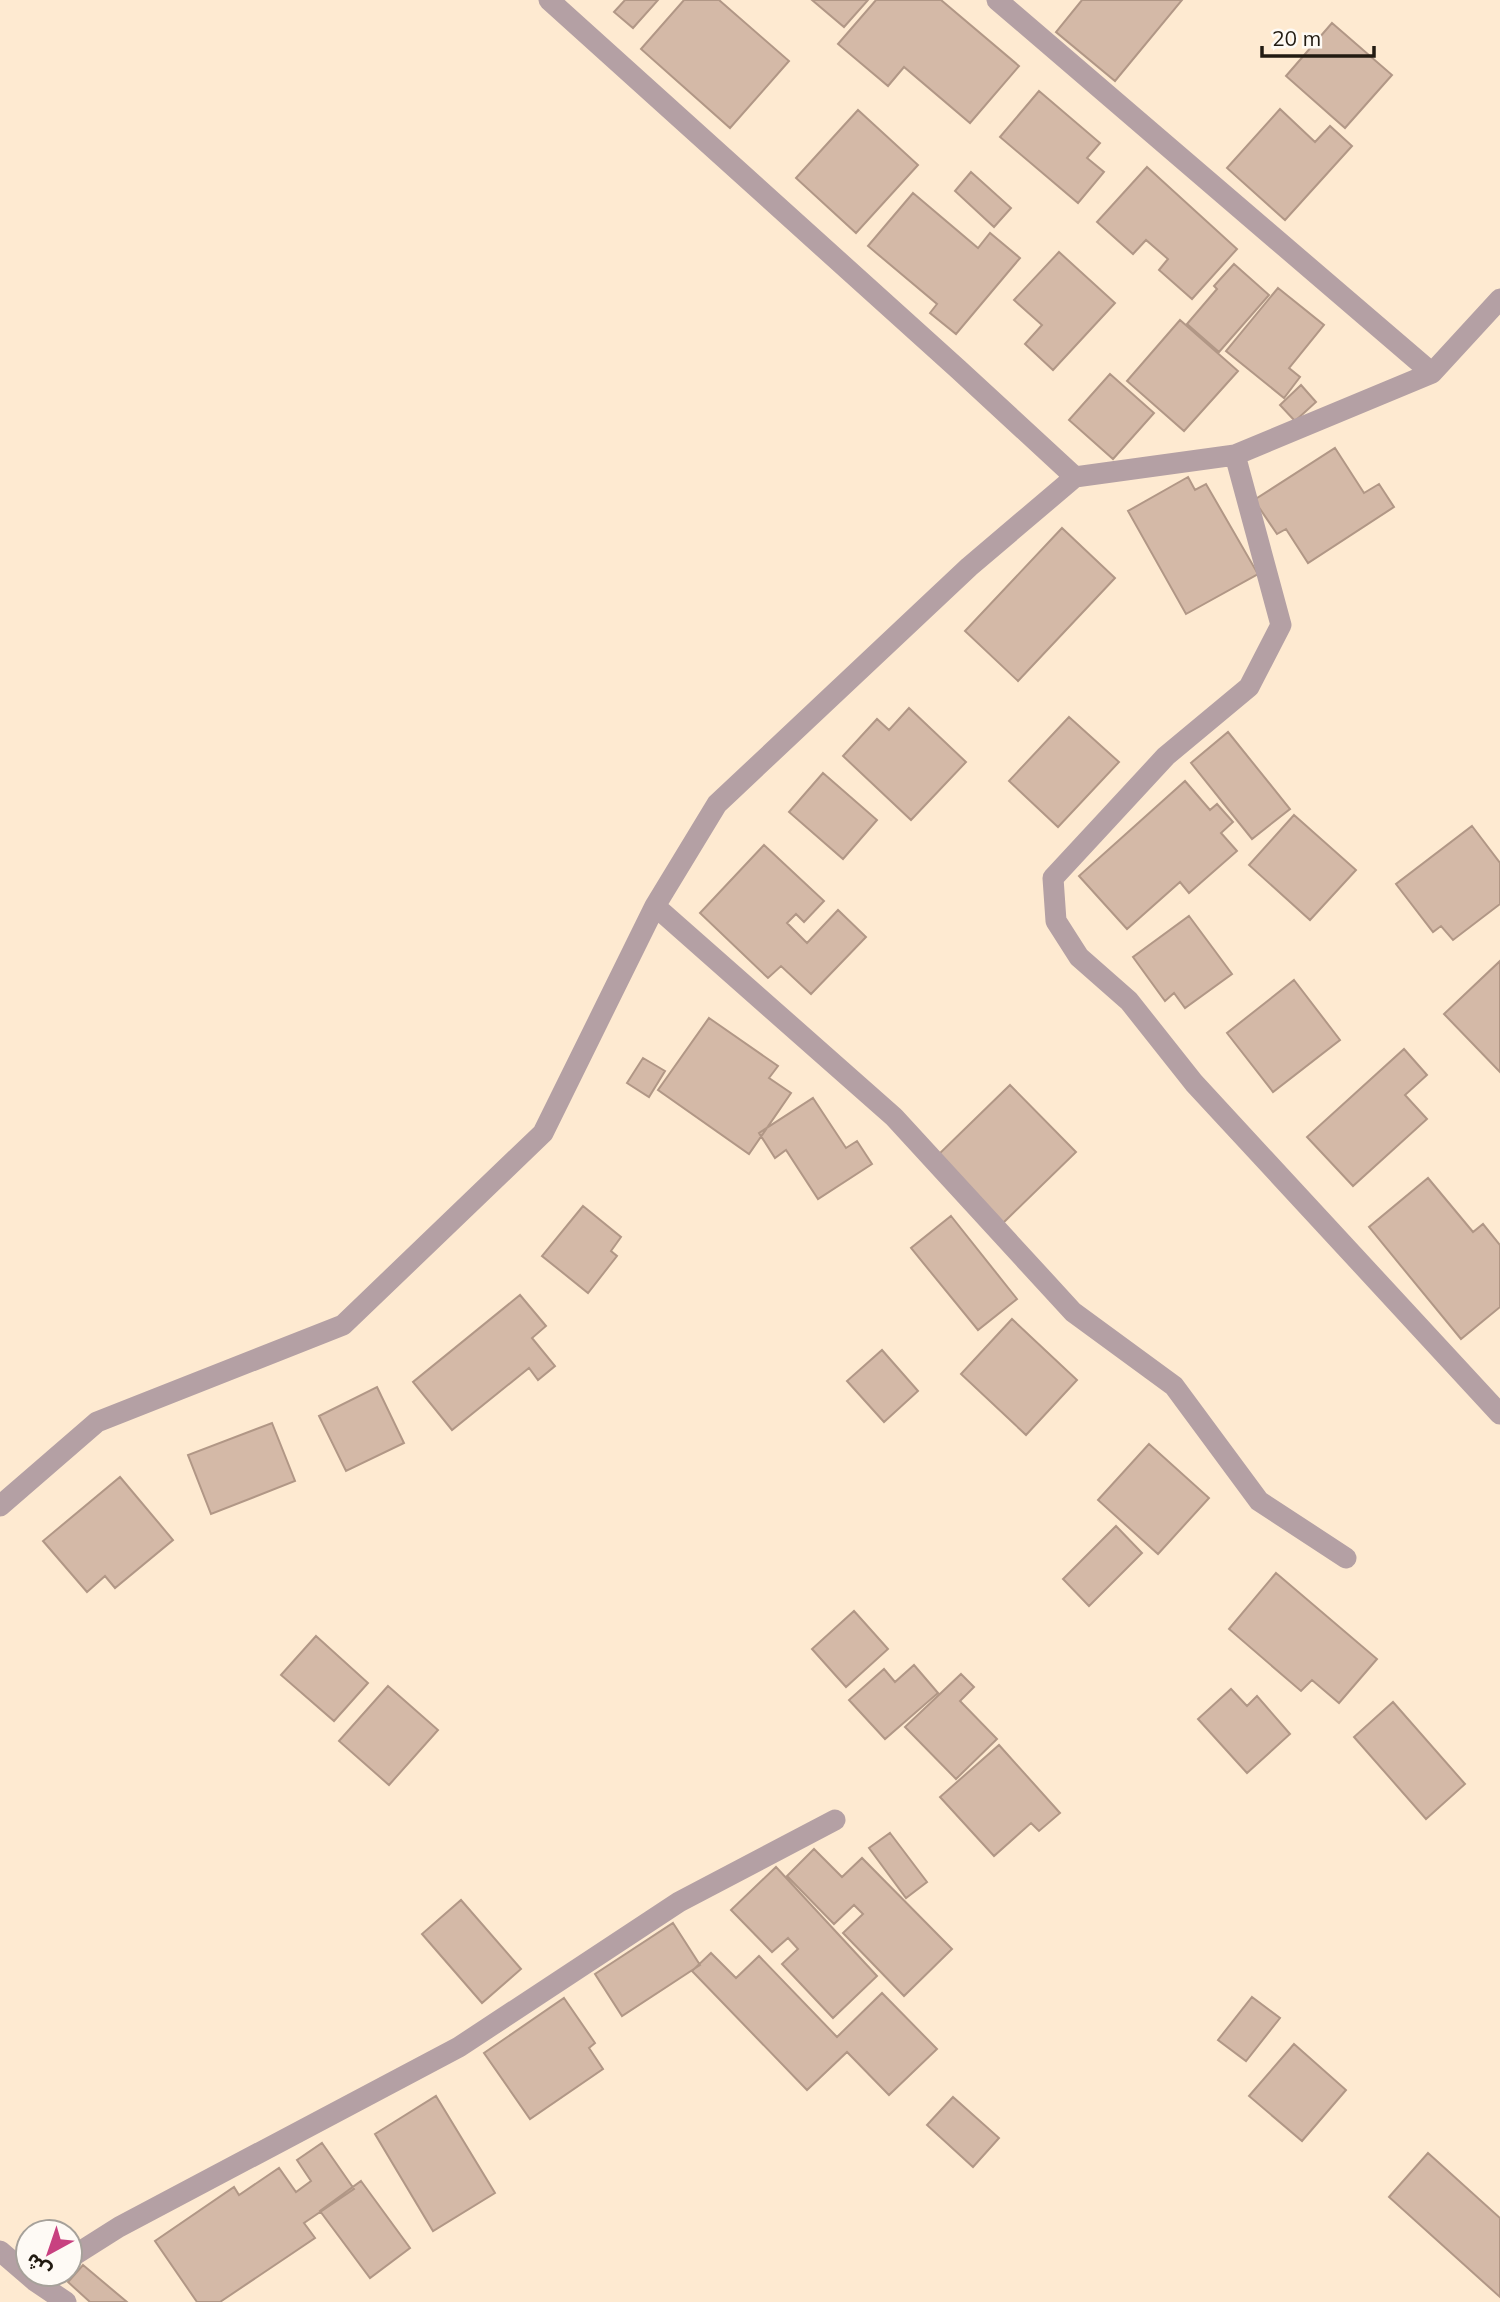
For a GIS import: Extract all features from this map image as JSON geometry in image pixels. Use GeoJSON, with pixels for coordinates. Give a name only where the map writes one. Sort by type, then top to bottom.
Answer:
{"type":"FeatureCollection","features":[{"type":"Feature","properties":{"kind":"street"},"geometry":{"type":"LineString","coordinates":[[549,0],[1075,477]]}},
{"type":"Feature","properties":{"kind":"street"},"geometry":{"type":"LineString","coordinates":[[996,0],[1432,373]]}},
{"type":"Feature","properties":{"kind":"street"},"geometry":{"type":"LineString","coordinates":[[0,1506],[97,1422],[343,1325],[543,1133],[655,906],[717,804],[969,566],[1075,477],[1235,455],[1432,373],[1500,299]]}},
{"type":"Feature","properties":{"kind":"street"},"geometry":{"type":"LineString","coordinates":[[1235,455],[1281,625],[1249,687],[1166,756],[1053,878],[1056,921],[1079,957],[1129,1001],[1194,1083],[1500,1414]]}},
{"type":"Feature","properties":{"kind":"street"},"geometry":{"type":"LineString","coordinates":[[655,906],[894,1117],[1073,1312],[1174,1386],[1258,1501],[1346,1558]]}},
{"type":"Feature","properties":{"kind":"street"},"geometry":{"type":"LineString","coordinates":[[84,2249],[118,2227],[459,2047],[679,1902],[835,1820]]}},
{"type":"Feature","properties":{"kind":"street"},"geometry":{"type":"LineString","coordinates":[[51,2288],[66,2302]]}},
{"type":"Feature","properties":{"kind":"building"},"geometry":{"type":"Polygon","coordinates":[[[625,0],[658,0],[633,28],[614,12],[625,0]]]}},
{"type":"Feature","properties":{"kind":"building"},"geometry":{"type":"Polygon","coordinates":[[[684,0],[719,0],[789,61],[730,128],[641,49],[684,0]]]}},
{"type":"Feature","properties":{"kind":"building"},"geometry":{"type":"Polygon","coordinates":[[[812,0],[868,0],[844,27],[812,0]]]}},
{"type":"Feature","properties":{"kind":"building"},"geometry":{"type":"Polygon","coordinates":[[[876,0],[941,0],[1019,66],[970,123],[904,67],[888,86],[838,44],[876,0]]]}},
{"type":"Feature","properties":{"kind":"building"},"geometry":{"type":"Polygon","coordinates":[[[1082,0],[1182,0],[1115,81],[1056,32],[1082,0]]]}},
{"type":"Feature","properties":{"kind":"building"},"geometry":{"type":"Polygon","coordinates":[[[1332,23],[1392,75],[1345,128],[1286,76],[1332,23]]]}},
{"type":"Feature","properties":{"kind":"building"},"geometry":{"type":"Polygon","coordinates":[[[1039,91],[1100,143],[1087,158],[1104,172],[1078,203],[1000,137],[1039,91]]]}},
{"type":"Feature","properties":{"kind":"building"},"geometry":{"type":"Polygon","coordinates":[[[1280,109],[1315,142],[1330,126],[1352,146],[1285,220],[1227,168],[1280,109]]]}},
{"type":"Feature","properties":{"kind":"building"},"geometry":{"type":"Polygon","coordinates":[[[858,110],[918,165],[856,233],[796,178],[858,110]]]}},
{"type":"Feature","properties":{"kind":"building"},"geometry":{"type":"Polygon","coordinates":[[[1147,167],[1237,249],[1192,299],[1159,270],[1168,259],[1146,240],[1133,254],[1097,222],[1147,167]]]}},
{"type":"Feature","properties":{"kind":"building"},"geometry":{"type":"Polygon","coordinates":[[[971,172],[1011,208],[994,227],[955,191],[971,172]]]}},
{"type":"Feature","properties":{"kind":"building"},"geometry":{"type":"Polygon","coordinates":[[[913,193],[978,248],[990,233],[1020,258],[956,334],[930,313],[937,304],[868,246],[913,193]]]}},
{"type":"Feature","properties":{"kind":"building"},"geometry":{"type":"Polygon","coordinates":[[[1059,252],[1115,303],[1053,370],[1025,344],[1042,325],[1014,300],[1059,252]]]}},
{"type":"Feature","properties":{"kind":"building"},"geometry":{"type":"Polygon","coordinates":[[[1234,264],[1269,295],[1219,352],[1187,324],[1217,289],[1214,286],[1234,264]]]}},
{"type":"Feature","properties":{"kind":"building"},"geometry":{"type":"Polygon","coordinates":[[[1278,288],[1324,325],[1289,368],[1300,377],[1284,398],[1226,351],[1278,288]]]}},
{"type":"Feature","properties":{"kind":"building"},"geometry":{"type":"Polygon","coordinates":[[[1180,320],[1238,371],[1184,431],[1127,381],[1180,320]]]}},
{"type":"Feature","properties":{"kind":"building"},"geometry":{"type":"Polygon","coordinates":[[[1110,374],[1154,413],[1113,459],[1069,420],[1110,374]]]}},
{"type":"Feature","properties":{"kind":"building"},"geometry":{"type":"Polygon","coordinates":[[[1301,385],[1316,402],[1295,421],[1280,405],[1301,385]]]}},
{"type":"Feature","properties":{"kind":"building"},"geometry":{"type":"Polygon","coordinates":[[[1335,448],[1364,493],[1379,484],[1394,507],[1308,563],[1286,529],[1277,534],[1254,500],[1335,448]]]}},
{"type":"Feature","properties":{"kind":"building"},"geometry":{"type":"Polygon","coordinates":[[[1188,477],[1195,490],[1206,484],[1258,574],[1186,614],[1128,511],[1188,477]]]}},
{"type":"Feature","properties":{"kind":"building"},"geometry":{"type":"Polygon","coordinates":[[[1062,528],[1115,578],[1018,681],[965,631],[1062,528]]]}},
{"type":"Feature","properties":{"kind":"building"},"geometry":{"type":"Polygon","coordinates":[[[909,708],[966,762],[911,820],[843,756],[877,719],[889,730],[909,708]]]}},
{"type":"Feature","properties":{"kind":"building"},"geometry":{"type":"Polygon","coordinates":[[[1069,717],[1119,762],[1058,827],[1009,781],[1069,717]]]}},
{"type":"Feature","properties":{"kind":"building"},"geometry":{"type":"Polygon","coordinates":[[[1228,732],[1290,809],[1252,839],[1191,763],[1228,732]]]}},
{"type":"Feature","properties":{"kind":"building"},"geometry":{"type":"Polygon","coordinates":[[[823,773],[877,820],[843,859],[789,812],[823,773]]]}},
{"type":"Feature","properties":{"kind":"building"},"geometry":{"type":"Polygon","coordinates":[[[1185,781],[1210,810],[1217,804],[1233,822],[1221,833],[1237,851],[1189,893],[1180,882],[1127,929],[1079,876],[1185,781]]]}},
{"type":"Feature","properties":{"kind":"building"},"geometry":{"type":"Polygon","coordinates":[[[1294,815],[1356,870],[1310,920],[1249,865],[1294,815]]]}},
{"type":"Feature","properties":{"kind":"building"},"geometry":{"type":"Polygon","coordinates":[[[1472,826],[1500,863],[1500,904],[1453,940],[1441,926],[1433,932],[1396,884],[1472,826]]]}},
{"type":"Feature","properties":{"kind":"building"},"geometry":{"type":"Polygon","coordinates":[[[764,845],[824,901],[804,922],[796,914],[787,923],[807,943],[838,910],[866,937],[811,994],[781,966],[768,978],[700,913],[764,845]]]}},
{"type":"Feature","properties":{"kind":"building"},"geometry":{"type":"Polygon","coordinates":[[[1189,916],[1232,974],[1185,1008],[1174,993],[1165,1001],[1133,957],[1189,916]]]}},
{"type":"Feature","properties":{"kind":"building"},"geometry":{"type":"Polygon","coordinates":[[[1500,961],[1500,1072],[1444,1014],[1500,961]]]}},
{"type":"Feature","properties":{"kind":"building"},"geometry":{"type":"Polygon","coordinates":[[[1294,980],[1340,1040],[1273,1092],[1227,1033],[1294,980]]]}},
{"type":"Feature","properties":{"kind":"building"},"geometry":{"type":"Polygon","coordinates":[[[709,1018],[778,1066],[769,1078],[791,1093],[749,1154],[658,1090],[709,1018]]]}},
{"type":"Feature","properties":{"kind":"building"},"geometry":{"type":"Polygon","coordinates":[[[1404,1049],[1427,1075],[1405,1095],[1427,1119],[1353,1186],[1307,1137],[1404,1049]]]}},
{"type":"Feature","properties":{"kind":"building"},"geometry":{"type":"Polygon","coordinates":[[[643,1058],[665,1071],[649,1097],[627,1083],[643,1058]]]}},
{"type":"Feature","properties":{"kind":"building"},"geometry":{"type":"Polygon","coordinates":[[[1010,1085],[1076,1152],[1003,1223],[937,1156],[1010,1085]]]}},
{"type":"Feature","properties":{"kind":"building"},"geometry":{"type":"Polygon","coordinates":[[[813,1098],[846,1148],[857,1141],[872,1164],[818,1199],[786,1150],[775,1158],[759,1133],[813,1098]]]}},
{"type":"Feature","properties":{"kind":"building"},"geometry":{"type":"Polygon","coordinates":[[[1428,1178],[1473,1232],[1483,1224],[1500,1245],[1500,1307],[1461,1339],[1369,1227],[1428,1178]]]}},
{"type":"Feature","properties":{"kind":"building"},"geometry":{"type":"Polygon","coordinates":[[[583,1206],[621,1237],[611,1251],[617,1256],[588,1293],[542,1256],[583,1206]]]}},
{"type":"Feature","properties":{"kind":"building"},"geometry":{"type":"Polygon","coordinates":[[[951,1216],[1017,1299],[978,1330],[911,1248],[951,1216]]]}},
{"type":"Feature","properties":{"kind":"building"},"geometry":{"type":"Polygon","coordinates":[[[520,1295],[546,1326],[532,1338],[555,1366],[538,1380],[529,1368],[452,1430],[413,1382],[520,1295]]]}},
{"type":"Feature","properties":{"kind":"building"},"geometry":{"type":"Polygon","coordinates":[[[1012,1319],[1077,1380],[1026,1435],[961,1374],[1012,1319]]]}},
{"type":"Feature","properties":{"kind":"building"},"geometry":{"type":"Polygon","coordinates":[[[882,1350],[918,1391],[884,1422],[847,1381],[882,1350]]]}},
{"type":"Feature","properties":{"kind":"building"},"geometry":{"type":"Polygon","coordinates":[[[377,1387],[404,1443],[346,1471],[319,1416],[377,1387]]]}},
{"type":"Feature","properties":{"kind":"building"},"geometry":{"type":"Polygon","coordinates":[[[272,1423],[295,1481],[211,1514],[188,1455],[272,1423]]]}},
{"type":"Feature","properties":{"kind":"building"},"geometry":{"type":"Polygon","coordinates":[[[1149,1444],[1209,1498],[1158,1554],[1098,1500],[1149,1444]]]}},
{"type":"Feature","properties":{"kind":"building"},"geometry":{"type":"Polygon","coordinates":[[[120,1477],[173,1540],[115,1588],[105,1576],[87,1592],[43,1541],[120,1477]]]}},
{"type":"Feature","properties":{"kind":"building"},"geometry":{"type":"Polygon","coordinates":[[[1116,1526],[1142,1553],[1089,1606],[1063,1579],[1116,1526]]]}},
{"type":"Feature","properties":{"kind":"building"},"geometry":{"type":"Polygon","coordinates":[[[1276,1573],[1377,1659],[1339,1703],[1312,1680],[1301,1691],[1229,1629],[1276,1573]]]}},
{"type":"Feature","properties":{"kind":"building"},"geometry":{"type":"Polygon","coordinates":[[[854,1611],[888,1649],[846,1687],[812,1649],[854,1611]]]}},
{"type":"Feature","properties":{"kind":"building"},"geometry":{"type":"Polygon","coordinates":[[[316,1636],[368,1683],[334,1721],[281,1675],[316,1636]]]}},
{"type":"Feature","properties":{"kind":"building"},"geometry":{"type":"Polygon","coordinates":[[[914,1665],[938,1693],[885,1739],[849,1700],[884,1669],[895,1682],[914,1665]]]}},
{"type":"Feature","properties":{"kind":"building"},"geometry":{"type":"Polygon","coordinates":[[[961,1674],[974,1687],[960,1701],[997,1739],[956,1779],[905,1727],[961,1674]]]}},
{"type":"Feature","properties":{"kind":"building"},"geometry":{"type":"Polygon","coordinates":[[[388,1686],[438,1730],[389,1785],[339,1741],[388,1686]]]}},
{"type":"Feature","properties":{"kind":"building"},"geometry":{"type":"Polygon","coordinates":[[[1231,1689],[1247,1706],[1257,1696],[1290,1734],[1247,1773],[1198,1719],[1231,1689]]]}},
{"type":"Feature","properties":{"kind":"building"},"geometry":{"type":"Polygon","coordinates":[[[1393,1702],[1465,1784],[1426,1819],[1354,1737],[1393,1702]]]}},
{"type":"Feature","properties":{"kind":"building"},"geometry":{"type":"Polygon","coordinates":[[[999,1745],[1060,1813],[1039,1831],[1031,1823],[994,1856],[940,1797],[999,1745]]]}},
{"type":"Feature","properties":{"kind":"building"},"geometry":{"type":"Polygon","coordinates":[[[890,1833],[927,1882],[906,1898],[869,1848],[890,1833]]]}},
{"type":"Feature","properties":{"kind":"building"},"geometry":{"type":"Polygon","coordinates":[[[814,1849],[842,1877],[862,1858],[952,1949],[904,1996],[843,1933],[863,1914],[854,1905],[834,1924],[787,1876],[814,1849]]]}},
{"type":"Feature","properties":{"kind":"building"},"geometry":{"type":"Polygon","coordinates":[[[776,1867],[877,1976],[833,2018],[782,1964],[798,1949],[788,1938],[772,1952],[731,1910],[776,1867]]]}},
{"type":"Feature","properties":{"kind":"building"},"geometry":{"type":"Polygon","coordinates":[[[461,1900],[521,1969],[482,2003],[422,1934],[461,1900]]]}},
{"type":"Feature","properties":{"kind":"building"},"geometry":{"type":"Polygon","coordinates":[[[673,1923],[700,1965],[622,2016],[595,1974],[673,1923]]]}},
{"type":"Feature","properties":{"kind":"building"},"geometry":{"type":"Polygon","coordinates":[[[711,1953],[736,1978],[759,1956],[837,2037],[882,1993],[937,2049],[889,2095],[847,2052],[807,2090],[692,1971],[711,1953]]]}},
{"type":"Feature","properties":{"kind":"building"},"geometry":{"type":"Polygon","coordinates":[[[1252,1997],[1280,2018],[1246,2061],[1218,2040],[1252,1997]]]}},
{"type":"Feature","properties":{"kind":"building"},"geometry":{"type":"Polygon","coordinates":[[[564,1998],[595,2043],[589,2048],[603,2069],[530,2119],[484,2053],[564,1998]]]}},
{"type":"Feature","properties":{"kind":"building"},"geometry":{"type":"Polygon","coordinates":[[[1294,2044],[1346,2090],[1302,2141],[1249,2096],[1294,2044]]]}},
{"type":"Feature","properties":{"kind":"building"},"geometry":{"type":"Polygon","coordinates":[[[436,2096],[495,2193],[433,2231],[375,2134],[436,2096]]]}},
{"type":"Feature","properties":{"kind":"building"},"geometry":{"type":"Polygon","coordinates":[[[953,2097],[999,2138],[973,2167],[927,2125],[953,2097]]]}},
{"type":"Feature","properties":{"kind":"building"},"geometry":{"type":"Polygon","coordinates":[[[322,2143],[354,2189],[304,2223],[315,2238],[220,2302],[197,2302],[155,2241],[234,2187],[239,2195],[279,2168],[296,2192],[311,2181],[297,2160],[322,2143]]]}},
{"type":"Feature","properties":{"kind":"building"},"geometry":{"type":"Polygon","coordinates":[[[1428,2153],[1500,2218],[1500,2297],[1389,2197],[1428,2153]]]}},
{"type":"Feature","properties":{"kind":"building"},"geometry":{"type":"Polygon","coordinates":[[[361,2181],[410,2248],[370,2278],[320,2211],[361,2181]]]}},
{"type":"Feature","properties":{"kind":"building"},"geometry":{"type":"Polygon","coordinates":[[[84,2266],[127,2302],[90,2302],[75,2288],[84,2288],[84,2266]]]}}]}
